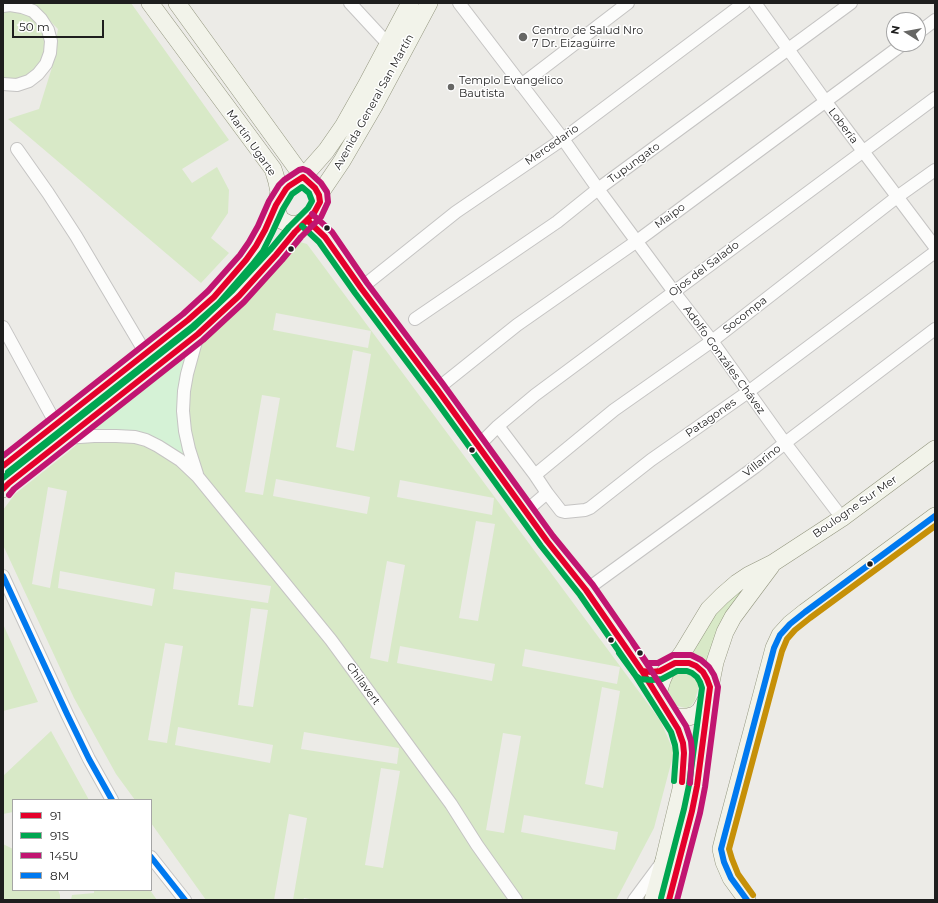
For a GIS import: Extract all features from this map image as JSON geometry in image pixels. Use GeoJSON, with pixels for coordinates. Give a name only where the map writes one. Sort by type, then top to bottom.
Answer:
{"type":"FeatureCollection","features":[{"type":"Feature","properties":{"kind":"street","name":"Martín Ugarte"},"geometry":{"type":"LineString","coordinates":[[150,3],[272,169],[278,187],[276,205]]}},
{"type":"Feature","properties":{"kind":"street","name":"Martín Ugarte"},"geometry":{"type":"LineString","coordinates":[[177,3],[302,177],[315,188],[319,195]]}},
{"type":"Feature","properties":{"kind":"street"},"geometry":{"type":"LineString","coordinates":[[350,3],[388,44]]}},
{"type":"Feature","properties":{"kind":"street","name":"Avenida General San Martín"},"geometry":{"type":"LineString","coordinates":[[3,466],[146,354],[214,297],[256,246],[276,205],[286,189],[302,177],[326,151],[344,124],[410,3]]}},
{"type":"Feature","properties":{"kind":"street","name":"Avenida General San Martín"},"geometry":{"type":"LineString","coordinates":[[3,489],[198,334],[239,296],[295,232],[314,213],[320,202],[319,195],[374,106],[429,3]]}},
{"type":"Feature","properties":{"kind":"street","name":"Adolfo Gonzáles Chávez"},"geometry":{"type":"LineString","coordinates":[[459,3],[562,139],[674,292],[712,341],[785,443],[842,518]]}},
{"type":"Feature","properties":{"kind":"street"},"geometry":{"type":"LineString","coordinates":[[521,85],[628,3]]}},
{"type":"Feature","properties":{"kind":"street","name":"Mercedario"},"geometry":{"type":"LineString","coordinates":[[361,288],[456,212],[562,139],[744,3]]}},
{"type":"Feature","properties":{"kind":"street","name":"Lobería"},"geometry":{"type":"LineString","coordinates":[[755,3],[862,152],[935,247]]}},
{"type":"Feature","properties":{"kind":"street","name":"Tupungato"},"geometry":{"type":"LineString","coordinates":[[415,319],[557,222],[598,189],[851,3]]}},
{"type":"Feature","properties":{"kind":"street"},"geometry":{"type":"LineString","coordinates":[[3,6],[10,5],[22,7],[32,11],[41,19],[48,30],[50,53],[46,64],[38,74],[29,81],[18,85],[3,84]]}},
{"type":"Feature","properties":{"kind":"street"},"geometry":{"type":"LineString","coordinates":[[926,27],[935,20]]}},
{"type":"Feature","properties":{"kind":"street","name":"Maipo"},"geometry":{"type":"LineString","coordinates":[[437,389],[517,325],[637,241],[892,52]]}},
{"type":"Feature","properties":{"kind":"street","name":"Ojos del Salado"},"geometry":{"type":"LineString","coordinates":[[478,446],[498,426],[535,395],[935,98]]}},
{"type":"Feature","properties":{"kind":"street"},"geometry":{"type":"LineString","coordinates":[[17,149],[76,236],[146,354]]}},
{"type":"Feature","properties":{"kind":"street","name":"Socompa"},"geometry":{"type":"LineString","coordinates":[[535,475],[614,410],[712,341],[897,197],[935,170]]}},
{"type":"Feature","properties":{"kind":"street"},"geometry":{"type":"LineString","coordinates":[[276,205],[281,220],[288,224],[295,224],[307,220],[325,237],[547,541],[586,590],[642,671],[678,729],[683,743],[684,759],[681,788],[653,900]]}},
{"type":"Feature","properties":{"kind":"street","name":"Patagones"},"geometry":{"type":"LineString","coordinates":[[547,493],[561,511],[585,510],[590,508],[651,460],[748,392],[935,252]]}},
{"type":"Feature","properties":{"kind":"street"},"geometry":{"type":"LineString","coordinates":[[3,327],[56,424]]}},
{"type":"Feature","properties":{"kind":"street","name":"Villarino"},"geometry":{"type":"LineString","coordinates":[[586,590],[754,467],[935,329]]}},
{"type":"Feature","properties":{"kind":"street","name":"Chilavert"},"geometry":{"type":"LineString","coordinates":[[198,334],[187,374],[183,411],[189,449],[198,477]]}},
{"type":"Feature","properties":{"kind":"street"},"geometry":{"type":"LineString","coordinates":[[498,426],[547,493],[526,511]]}},
{"type":"Feature","properties":{"kind":"street","name":"Chilavert"},"geometry":{"type":"LineString","coordinates":[[66,438],[116,436],[135,437],[146,440],[180,460],[198,477],[331,640],[451,804],[477,845],[516,900]]}},
{"type":"Feature","properties":{"kind":"street","name":"Boulogne Sur Mer"},"geometry":{"type":"LineString","coordinates":[[673,665],[710,609],[737,583],[773,563],[842,518],[935,449]]}},
{"type":"Feature","properties":{"kind":"street"},"geometry":{"type":"LineString","coordinates":[[747,900],[731,878],[724,862],[722,849],[724,833],[774,648],[780,635],[790,624],[805,612],[935,516]]}},
{"type":"Feature","properties":{"kind":"street","name":"Boulogne Sur Mer"},"geometry":{"type":"LineString","coordinates":[[669,900],[697,786],[709,691],[715,662],[725,632],[733,617],[773,563]]}},
{"type":"Feature","properties":{"kind":"street"},"geometry":{"type":"LineString","coordinates":[[3,576],[70,720],[89,759],[111,799]]}},
{"type":"Feature","properties":{"kind":"street"},"geometry":{"type":"LineString","coordinates":[[642,671],[651,672],[680,663],[696,666],[707,678],[709,691],[700,711],[695,715],[688,717],[678,717],[669,714]]}},
{"type":"Feature","properties":{"kind":"street"},"geometry":{"type":"LineString","coordinates":[[659,697],[659,690],[662,680],[666,671],[673,665]]}},
{"type":"Feature","properties":{"kind":"street"},"geometry":{"type":"LineString","coordinates":[[152,858],[185,900]]}},
{"type":"Feature","properties":{"kind":"street"},"geometry":{"type":"LineString","coordinates":[[634,900],[664,860]]}},
{"type":"Feature","properties":{"kind":"green space"},"geometry":{"type":"Polygon","coordinates":[[[25,3],[131,3],[229,140],[182,169],[192,183],[217,167],[229,190],[228,213],[211,238],[229,253],[201,283],[8,119],[39,109],[54,61],[58,29],[45,16],[25,3]]]}},
{"type":"Feature","properties":{"kind":"green space"},"geometry":{"type":"Polygon","coordinates":[[[3,10],[24,11],[43,27],[48,52],[28,80],[3,82],[3,10]]]}},
{"type":"Feature","properties":{"kind":"green space"},"geometry":{"type":"Polygon","coordinates":[[[300,242],[307,244],[660,720],[674,752],[654,828],[616,900],[315,900],[304,898],[303,900],[293,900],[307,818],[289,814],[274,900],[206,900],[152,824],[152,799],[134,799],[116,774],[74,698],[3,545],[3,510],[15,494],[67,453],[219,323],[292,246],[300,242]],[[276,313],[273,330],[368,348],[371,331],[276,313]],[[353,350],[336,447],[354,451],[371,354],[353,350]],[[262,395],[245,492],[263,495],[280,398],[262,395]],[[276,479],[273,496],[367,514],[370,497],[276,479]],[[400,480],[397,497],[492,515],[494,498],[400,480]],[[48,487],[32,584],[50,588],[67,491],[48,487]],[[476,521],[459,618],[478,621],[495,524],[476,521]],[[387,561],[370,658],[388,662],[405,565],[387,561]],[[60,571],[58,588],[152,606],[155,589],[60,571]],[[175,572],[173,589],[268,603],[271,586],[175,572]],[[251,608],[238,705],[253,707],[268,610],[251,608]],[[165,643],[148,740],[167,743],[183,646],[165,643]],[[400,646],[397,663],[492,681],[495,664],[400,646]],[[525,649],[522,666],[617,684],[620,667],[525,649]],[[602,687],[585,784],[603,788],[620,691],[602,687]],[[178,727],[175,745],[270,763],[273,745],[178,727]],[[304,732],[301,749],[397,764],[399,748],[304,732]],[[503,733],[486,830],[504,833],[521,736],[503,733]],[[381,768],[365,865],[383,868],[400,771],[381,768]],[[524,815],[521,832],[615,850],[618,832],[524,815]]]}},
{"type":"Feature","properties":{"kind":"green space"},"geometry":{"type":"Polygon","coordinates":[[[192,351],[187,370],[190,457],[159,441],[89,432],[143,391],[192,351]]]}},
{"type":"Feature","properties":{"kind":"green space"},"geometry":{"type":"Polygon","coordinates":[[[763,571],[710,664],[686,656],[714,609],[763,571]]]}},
{"type":"Feature","properties":{"kind":"green space"},"geometry":{"type":"Polygon","coordinates":[[[3,624],[38,702],[3,711],[3,624]]]}},
{"type":"Feature","properties":{"kind":"green space"},"geometry":{"type":"Polygon","coordinates":[[[680,673],[693,675],[698,680],[699,686],[695,700],[691,706],[686,708],[673,705],[668,701],[667,693],[670,680],[675,674],[680,673]]]}},
{"type":"Feature","properties":{"kind":"green space"},"geometry":{"type":"Polygon","coordinates":[[[51,731],[88,799],[12,799],[12,812],[3,814],[3,776],[51,731]]]}},
{"type":"Feature","properties":{"kind":"green space"},"geometry":{"type":"Polygon","coordinates":[[[3,844],[12,848],[12,891],[58,891],[60,895],[60,900],[3,900],[3,844]]]}},
{"type":"Feature","properties":{"kind":"green space"},"geometry":{"type":"Polygon","coordinates":[[[94,891],[151,891],[157,900],[71,900],[72,895],[94,893],[94,891]]]}},
{"type":"Feature","properties":{"kind":"transit line","name":"145U"},"geometry":{"type":"LineString","coordinates":[[3,456],[183,314],[208,291],[240,255],[249,242],[269,201],[284,180],[303,169],[308,171],[321,183],[327,192],[328,202],[321,217],[301,237],[244,302],[203,340],[14,489],[9,495]]}},
{"type":"Feature","properties":{"kind":"transit line","name":"91"},"geometry":{"type":"LineString","coordinates":[[3,466],[188,320],[214,297],[256,246],[276,205],[289,186],[303,177],[315,188],[319,195],[320,202],[314,213],[295,232],[239,296],[198,334],[3,489]]}},
{"type":"Feature","properties":{"kind":"transit line","name":"91S"},"geometry":{"type":"LineString","coordinates":[[3,478],[193,328],[233,290],[308,208],[312,201],[309,193],[302,187],[292,194],[283,209],[263,251],[219,303],[193,326],[8,472]]}},
{"type":"Feature","properties":{"kind":"transit line","name":"145U"},"geometry":{"type":"LineString","coordinates":[[312,214],[332,232],[367,283],[443,384],[553,536],[593,585],[647,663],[658,663],[673,655],[691,655],[701,660],[709,667],[714,675],[718,687],[705,787],[700,813],[677,900]]}},
{"type":"Feature","properties":{"kind":"transit line","name":"91"},"geometry":{"type":"LineString","coordinates":[[307,220],[325,237],[547,541],[586,590],[642,671],[660,671],[675,663],[689,663],[696,666],[703,672],[707,679],[710,687],[697,786],[669,900]]}},
{"type":"Feature","properties":{"kind":"transit line","name":"91S"},"geometry":{"type":"LineString","coordinates":[[302,226],[319,242],[541,546],[580,595],[636,676],[640,679],[652,680],[662,679],[677,671],[687,671],[697,677],[700,682],[702,688],[689,785],[661,898]]}},
{"type":"Feature","properties":{"kind":"transit line","name":"8M"},"geometry":{"type":"LineString","coordinates":[[747,900],[731,878],[724,862],[721,849],[774,648],[780,635],[790,624],[805,612],[935,516]]}},
{"type":"Feature","properties":{"kind":"transit line"},"geometry":{"type":"LineString","coordinates":[[753,895],[738,874],[729,849],[782,651],[787,639],[795,630],[810,618],[935,526]]}},
{"type":"Feature","properties":{"kind":"transit line","name":"8M"},"geometry":{"type":"LineString","coordinates":[[3,576],[67,714],[89,759],[111,799]]}},
{"type":"Feature","properties":{"kind":"transit line","name":"145U"},"geometry":{"type":"LineString","coordinates":[[633,643],[686,726],[691,741],[692,752],[690,783]]}},
{"type":"Feature","properties":{"kind":"transit line","name":"91"},"geometry":{"type":"LineString","coordinates":[[626,648],[678,729],[683,743],[684,753],[682,782]]}},
{"type":"Feature","properties":{"kind":"transit line","name":"91S"},"geometry":{"type":"LineString","coordinates":[[619,653],[635,675],[671,732],[676,753],[674,781]]}},
{"type":"Feature","properties":{"kind":"transit line","name":"8M"},"geometry":{"type":"LineString","coordinates":[[152,858],[185,900]]}},
{"type":"Feature","properties":{"kind":"place","name":"Centro de Salud Nro 7 Dr. Eizaguirre"},"geometry":{"type":"Point","coordinates":[523,37]}},
{"type":"Feature","properties":{"kind":"place","name":"Templo Evangelico Bautista"},"geometry":{"type":"Point","coordinates":[451,87]}}]}
